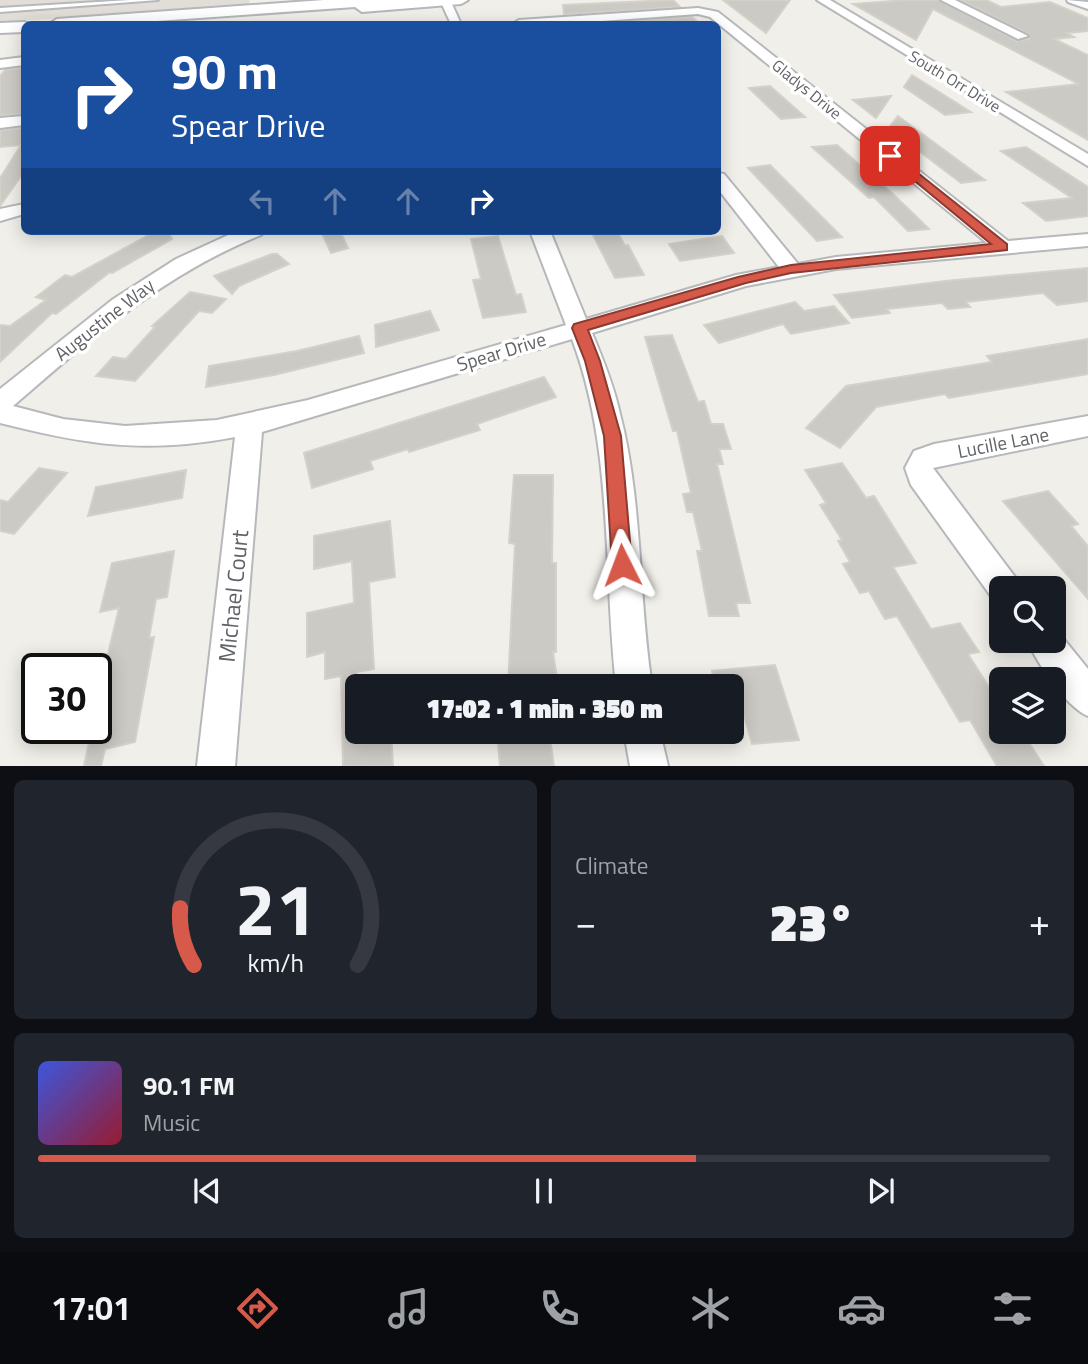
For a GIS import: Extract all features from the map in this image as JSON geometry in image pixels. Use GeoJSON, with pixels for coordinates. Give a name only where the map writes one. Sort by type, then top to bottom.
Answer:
{"type":"FeatureCollection","features":[{"type":"Feature","properties":{"kind":"main road"},"geometry":{"type":"LineString","coordinates":[[75,21],[105,16],[385,0]]}},
{"type":"Feature","properties":{"kind":"main road"},"geometry":{"type":"LineString","coordinates":[[240,8],[450,0]]}},
{"type":"Feature","properties":{"kind":"main road"},"geometry":{"type":"LineString","coordinates":[[0,28],[21,27]]}},
{"type":"Feature","properties":{"kind":"street"},"geometry":{"type":"LineString","coordinates":[[450,0],[455,21]]}},
{"type":"Feature","properties":{"kind":"street","name":"South Orr Drive"},"geometry":{"type":"LineString","coordinates":[[822,0],[1088,161]]}},
{"type":"Feature","properties":{"kind":"street"},"geometry":{"type":"LineString","coordinates":[[946,0],[1022,36]]}},
{"type":"Feature","properties":{"kind":"street"},"geometry":{"type":"LineString","coordinates":[[1072,0],[1088,6]]}},
{"type":"Feature","properties":{"kind":"street","name":"Gladys Drive"},"geometry":{"type":"LineString","coordinates":[[602,21],[707,12],[719,17],[1003,247]]}},
{"type":"Feature","properties":{"kind":"street"},"geometry":{"type":"LineString","coordinates":[[0,64],[21,61]]}},
{"type":"Feature","properties":{"kind":"street"},"geometry":{"type":"LineString","coordinates":[[0,123],[21,121]]}},
{"type":"Feature","properties":{"kind":"street"},"geometry":{"type":"LineString","coordinates":[[721,182],[791,269]]}},
{"type":"Feature","properties":{"kind":"street"},"geometry":{"type":"LineString","coordinates":[[0,215],[21,210]]}},
{"type":"Feature","properties":{"kind":"street","name":"Augustine Way"},"geometry":{"type":"LineString","coordinates":[[0,402],[122,300],[194,257],[245,235]]}},
{"type":"Feature","properties":{"kind":"street"},"geometry":{"type":"LineString","coordinates":[[542,235],[593,361],[612,436],[632,674]]}},
{"type":"Feature","properties":{"kind":"street","name":"Spear Drive"},"geometry":{"type":"LineString","coordinates":[[0,412],[61,429],[103,435],[179,435],[249,426],[743,279],[791,269],[1088,240]]}},
{"type":"Feature","properties":{"kind":"street","name":"Michael Court"},"geometry":{"type":"LineString","coordinates":[[216,765],[249,426]]}},
{"type":"Feature","properties":{"kind":"street","name":"Lucille Lane"},"geometry":{"type":"LineString","coordinates":[[995,576],[921,477],[924,459],[934,454],[1088,426]]}},
{"type":"Feature","properties":{"kind":"street"},"geometry":{"type":"LineString","coordinates":[[1054,653],[1088,698]]}},
{"type":"Feature","properties":{"kind":"street"},"geometry":{"type":"LineString","coordinates":[[645,744],[649,765]]}},
{"type":"Feature","properties":{"kind":"lane"},"geometry":{"type":"LineString","coordinates":[[0,3],[48,0]]}},
{"type":"Feature","properties":{"kind":"lane"},"geometry":{"type":"LineString","coordinates":[[0,10],[155,0]]}},
{"type":"Feature","properties":{"kind":"lane"},"geometry":{"type":"LineString","coordinates":[[0,18],[105,16],[116,1]]}},
{"type":"Feature","properties":{"kind":"shaded area"},"geometry":{"type":"Polygon","coordinates":[[[0,0],[250,0],[248,6],[0,22],[0,0]]]}},
{"type":"Feature","properties":{"kind":"building"},"geometry":{"type":"Polygon","coordinates":[[[673,0],[680,7],[564,14],[563,5],[673,0]]]}},
{"type":"Feature","properties":{"kind":"building"},"geometry":{"type":"Polygon","coordinates":[[[723,0],[790,0],[766,33],[723,0]]]}},
{"type":"Feature","properties":{"kind":"building"},"geometry":{"type":"Polygon","coordinates":[[[939,0],[1017,41],[1029,39],[1030,35],[961,0],[986,0],[1001,7],[1050,2],[1088,18],[1088,31],[1067,33],[1074,37],[1054,39],[1088,55],[1088,140],[1006,92],[1079,84],[933,9],[916,40],[853,4],[939,0]]]}},
{"type":"Feature","properties":{"kind":"building"},"geometry":{"type":"Polygon","coordinates":[[[692,17],[697,21],[633,21],[692,17]]]}},
{"type":"Feature","properties":{"kind":"building"},"geometry":{"type":"Polygon","coordinates":[[[21,68],[21,114],[0,115],[0,76],[5,70],[21,68]]]}},
{"type":"Feature","properties":{"kind":"building"},"geometry":{"type":"Polygon","coordinates":[[[912,75],[971,112],[945,115],[904,87],[912,75]]]}},
{"type":"Feature","properties":{"kind":"building"},"geometry":{"type":"Polygon","coordinates":[[[770,86],[805,117],[781,119],[749,88],[770,86]]]}},
{"type":"Feature","properties":{"kind":"building"},"geometry":{"type":"Polygon","coordinates":[[[891,96],[876,118],[853,100],[891,96]]]}},
{"type":"Feature","properties":{"kind":"building"},"geometry":{"type":"Polygon","coordinates":[[[898,116],[985,180],[961,183],[889,128],[898,116]]]}},
{"type":"Feature","properties":{"kind":"building"},"geometry":{"type":"Polygon","coordinates":[[[21,128],[21,145],[0,147],[0,130],[21,128]]]}},
{"type":"Feature","properties":{"kind":"building"},"geometry":{"type":"Polygon","coordinates":[[[21,145],[21,176],[0,206],[0,178],[21,145]]]}},
{"type":"Feature","properties":{"kind":"building"},"geometry":{"type":"Polygon","coordinates":[[[837,145],[929,229],[908,231],[874,197],[869,198],[812,147],[837,145]]]}},
{"type":"Feature","properties":{"kind":"building"},"geometry":{"type":"Polygon","coordinates":[[[1026,147],[1088,187],[1088,216],[1046,221],[1023,203],[1072,198],[1001,151],[1026,147]]]}},
{"type":"Feature","properties":{"kind":"building"},"geometry":{"type":"Polygon","coordinates":[[[770,165],[842,237],[817,241],[748,168],[770,165]]]}},
{"type":"Feature","properties":{"kind":"building"},"geometry":{"type":"Polygon","coordinates":[[[149,235],[170,235],[172,239],[110,272],[56,314],[52,313],[0,362],[0,325],[10,326],[46,300],[36,297],[65,275],[72,277],[149,235]]]}},
{"type":"Feature","properties":{"kind":"building"},"geometry":{"type":"Polygon","coordinates":[[[323,235],[342,235],[348,248],[331,253],[323,235]]]}},
{"type":"Feature","properties":{"kind":"building"},"geometry":{"type":"Polygon","coordinates":[[[593,235],[619,235],[625,246],[628,245],[644,275],[615,278],[593,235]]]}},
{"type":"Feature","properties":{"kind":"building"},"geometry":{"type":"Polygon","coordinates":[[[498,236],[516,295],[521,294],[526,312],[483,318],[473,280],[481,279],[471,239],[498,236]]]}},
{"type":"Feature","properties":{"kind":"building"},"geometry":{"type":"Polygon","coordinates":[[[722,236],[734,253],[680,261],[669,244],[722,236]]]}},
{"type":"Feature","properties":{"kind":"building"},"geometry":{"type":"Polygon","coordinates":[[[277,254],[289,264],[239,286],[232,294],[214,276],[277,254]]]}},
{"type":"Feature","properties":{"kind":"building"},"geometry":{"type":"Polygon","coordinates":[[[1088,268],[1088,301],[1057,305],[1043,293],[966,302],[970,307],[948,309],[942,303],[887,309],[890,313],[852,318],[834,295],[945,281],[1088,268]]]}},
{"type":"Feature","properties":{"kind":"building"},"geometry":{"type":"Polygon","coordinates":[[[190,292],[226,299],[212,313],[199,311],[135,381],[96,376],[113,357],[126,359],[155,327],[152,326],[190,292]]]}},
{"type":"Feature","properties":{"kind":"building"},"geometry":{"type":"Polygon","coordinates":[[[795,302],[804,311],[834,306],[849,323],[791,334],[783,324],[719,343],[704,325],[795,302]]]}},
{"type":"Feature","properties":{"kind":"building"},"geometry":{"type":"Polygon","coordinates":[[[430,311],[439,330],[376,347],[375,325],[430,311]]]}},
{"type":"Feature","properties":{"kind":"building"},"geometry":{"type":"Polygon","coordinates":[[[672,335],[698,402],[704,401],[711,424],[723,424],[731,449],[719,449],[723,464],[717,464],[750,603],[736,603],[739,616],[709,616],[697,551],[702,551],[693,512],[687,512],[683,494],[691,493],[677,431],[673,431],[645,337],[672,335]]]}},
{"type":"Feature","properties":{"kind":"building"},"geometry":{"type":"Polygon","coordinates":[[[359,336],[364,353],[274,375],[206,387],[209,366],[297,351],[359,336]]]}},
{"type":"Feature","properties":{"kind":"building"},"geometry":{"type":"Polygon","coordinates":[[[1088,339],[1088,374],[949,398],[945,394],[876,407],[840,448],[806,428],[846,386],[992,362],[987,356],[1088,339]]]}},
{"type":"Feature","properties":{"kind":"building"},"geometry":{"type":"Polygon","coordinates":[[[544,377],[556,397],[477,424],[480,430],[370,461],[373,469],[312,488],[304,453],[544,377]]]}},
{"type":"Feature","properties":{"kind":"building"},"geometry":{"type":"Polygon","coordinates":[[[842,463],[866,498],[874,496],[916,563],[893,567],[931,629],[960,623],[979,652],[968,654],[989,687],[989,744],[1030,744],[1044,766],[997,766],[970,720],[960,722],[897,616],[885,619],[869,591],[860,593],[843,564],[850,562],[838,541],[842,540],[820,505],[826,503],[805,470],[842,463]]]}},
{"type":"Feature","properties":{"kind":"building"},"geometry":{"type":"Polygon","coordinates":[[[39,468],[67,473],[14,534],[0,531],[0,500],[8,502],[39,468]]]}},
{"type":"Feature","properties":{"kind":"building"},"geometry":{"type":"Polygon","coordinates":[[[186,470],[182,498],[88,516],[96,487],[186,470]]]}},
{"type":"Feature","properties":{"kind":"building"},"geometry":{"type":"Polygon","coordinates":[[[514,475],[553,475],[552,563],[556,563],[556,652],[553,652],[556,674],[509,674],[515,544],[509,543],[514,475]]]}},
{"type":"Feature","properties":{"kind":"building"},"geometry":{"type":"Polygon","coordinates":[[[1048,491],[1078,524],[1071,526],[1088,546],[1088,599],[1003,501],[1048,491]]]}},
{"type":"Feature","properties":{"kind":"building"},"geometry":{"type":"Polygon","coordinates":[[[390,521],[395,577],[369,582],[374,669],[345,674],[345,744],[392,744],[393,766],[343,766],[341,676],[325,679],[325,652],[307,657],[307,613],[354,603],[352,561],[314,569],[314,536],[390,521]]]}},
{"type":"Feature","properties":{"kind":"building"},"geometry":{"type":"Polygon","coordinates":[[[174,551],[167,597],[156,599],[149,638],[154,637],[135,742],[105,749],[101,766],[84,766],[89,744],[112,744],[112,653],[108,653],[119,608],[100,612],[112,563],[174,551]]]}},
{"type":"Feature","properties":{"kind":"building"},"geometry":{"type":"Polygon","coordinates":[[[775,665],[799,740],[752,744],[744,715],[744,674],[713,674],[712,671],[775,665]]]}},
{"type":"Feature","properties":{"kind":"building"},"geometry":{"type":"Polygon","coordinates":[[[498,744],[551,744],[554,766],[500,766],[498,744]]]}},
{"type":"Feature","properties":{"kind":"route"},"geometry":{"type":"LineString","coordinates":[[622,565],[619,495],[612,436],[593,361],[579,328],[743,279],[791,269],[836,262],[1003,247],[890,156]]}}]}
